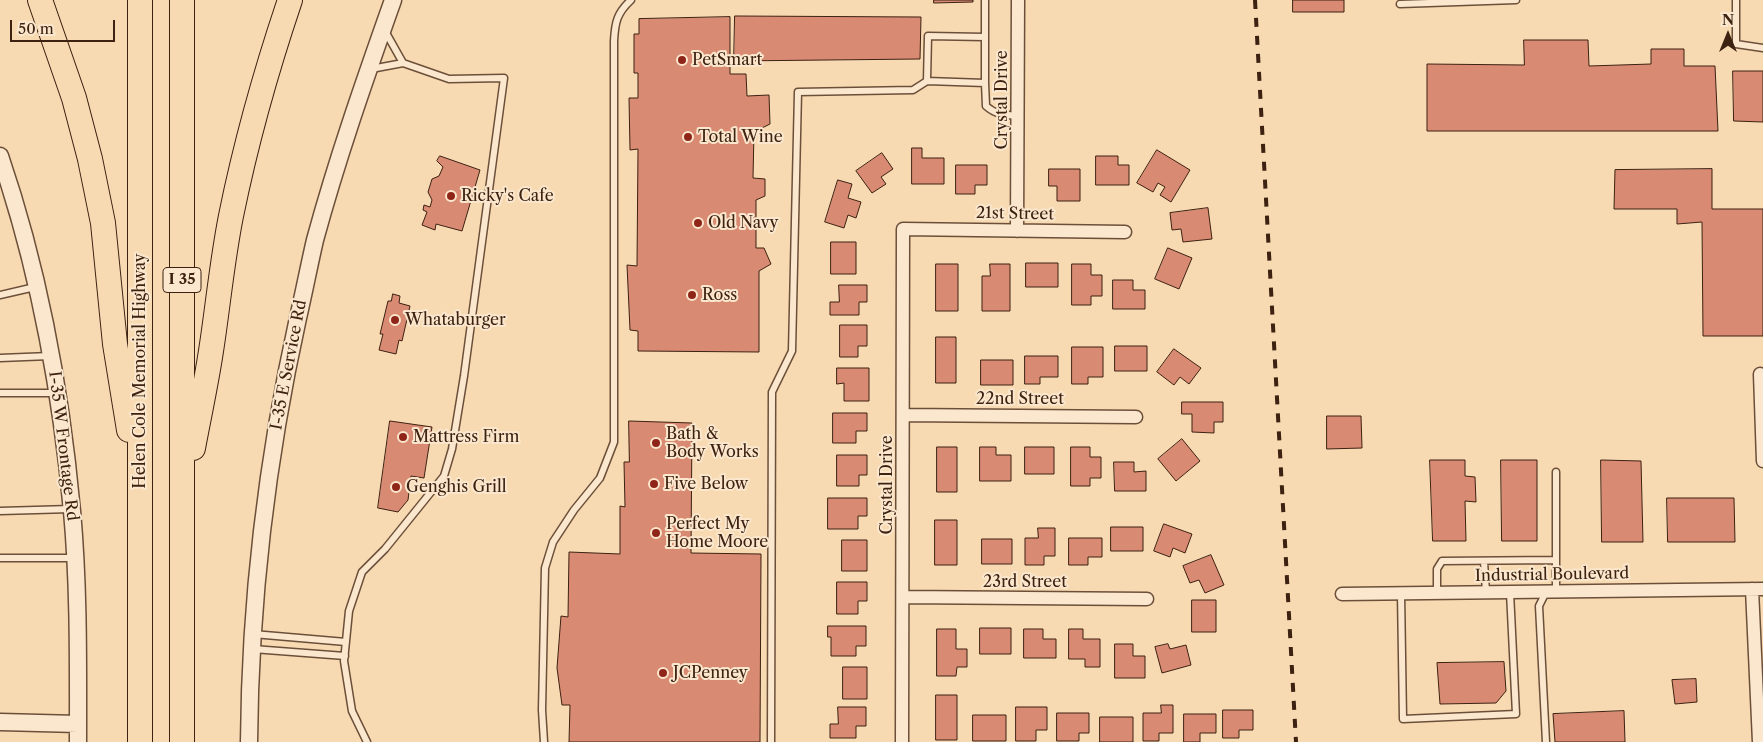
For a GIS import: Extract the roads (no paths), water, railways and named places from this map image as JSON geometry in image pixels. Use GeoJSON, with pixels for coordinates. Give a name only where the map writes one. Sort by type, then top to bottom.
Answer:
{"type":"FeatureCollection","features":[{"type":"Feature","properties":{"kind":"highway"},"geometry":{"type":"LineString","coordinates":[[40,0],[74,98],[90,158],[101,214],[115,344],[140,505]]}},
{"type":"Feature","properties":{"kind":"highway","name":"Helen Cole Memorial Highway"},"geometry":{"type":"LineString","coordinates":[[140,0],[140,742]]}},
{"type":"Feature","properties":{"kind":"highway","name":"I 35"},"geometry":{"type":"LineString","coordinates":[[182,0],[182,742]]}},
{"type":"Feature","properties":{"kind":"highway"},"geometry":{"type":"LineString","coordinates":[[182,504],[211,352],[219,285],[233,207],[250,128],[272,52],[290,0]]}},
{"type":"Feature","properties":{"kind":"street","name":"I-35 E Service Rd"},"geometry":{"type":"LineString","coordinates":[[249,742],[252,642],[264,507],[285,380],[315,240],[368,70],[393,0]]}},
{"type":"Feature","properties":{"kind":"street","name":"Crystal Drive"},"geometry":{"type":"LineString","coordinates":[[1017,231],[1018,0]]}},
{"type":"Feature","properties":{"kind":"street","name":"I-35 W Frontage Rd"},"geometry":{"type":"LineString","coordinates":[[0,156],[4,182],[30,258],[51,356],[65,444],[75,558],[79,650],[78,742]]}},
{"type":"Feature","properties":{"kind":"street","name":"Crystal Drive"},"geometry":{"type":"LineString","coordinates":[[902,742],[903,229]]}},
{"type":"Feature","properties":{"kind":"street","name":"21st Street"},"geometry":{"type":"LineString","coordinates":[[903,229],[1125,232]]}},
{"type":"Feature","properties":{"kind":"street"},"geometry":{"type":"LineString","coordinates":[[1760,374],[1763,461]]}},
{"type":"Feature","properties":{"kind":"street","name":"22nd Street"},"geometry":{"type":"LineString","coordinates":[[903,415],[1136,416]]}},
{"type":"Feature","properties":{"kind":"street"},"geometry":{"type":"LineString","coordinates":[[1758,589],[1759,742]]}},
{"type":"Feature","properties":{"kind":"street","name":"Industrial Boulevard"},"geometry":{"type":"LineString","coordinates":[[1342,594],[1758,589]]}},
{"type":"Feature","properties":{"kind":"street","name":"23rd Street"},"geometry":{"type":"LineString","coordinates":[[903,597],[1147,599]]}},
{"type":"Feature","properties":{"kind":"street"},"geometry":{"type":"LineString","coordinates":[[0,722],[78,724]]}},
{"type":"Feature","properties":{"kind":"lane"},"geometry":{"type":"LineString","coordinates":[[544,742],[542,710],[545,568],[554,539],[600,478],[614,442],[614,41],[621,9],[631,0]]}},
{"type":"Feature","properties":{"kind":"lane"},"geometry":{"type":"LineString","coordinates":[[985,0],[986,106],[993,112],[1002,115],[1018,116]]}},
{"type":"Feature","properties":{"kind":"lane"},"geometry":{"type":"LineString","coordinates":[[1400,4],[1516,0]]}},
{"type":"Feature","properties":{"kind":"lane"},"geometry":{"type":"LineString","coordinates":[[1736,0],[1736,44],[1763,48]]}},
{"type":"Feature","properties":{"kind":"lane"},"geometry":{"type":"LineString","coordinates":[[383,27],[402,63]]}},
{"type":"Feature","properties":{"kind":"lane"},"geometry":{"type":"LineString","coordinates":[[927,81],[928,36],[985,37]]}},
{"type":"Feature","properties":{"kind":"lane"},"geometry":{"type":"LineString","coordinates":[[367,742],[352,712],[344,656],[349,611],[362,572],[385,549],[444,476],[452,449],[464,376],[504,78],[449,80],[402,63],[368,70]]}},
{"type":"Feature","properties":{"kind":"lane"},"geometry":{"type":"LineString","coordinates":[[771,742],[772,392],[792,351],[798,92],[914,90],[927,81],[986,82]]}},
{"type":"Feature","properties":{"kind":"lane"},"geometry":{"type":"LineString","coordinates":[[0,295],[36,287]]}},
{"type":"Feature","properties":{"kind":"lane"},"geometry":{"type":"LineString","coordinates":[[0,358],[51,356]]}},
{"type":"Feature","properties":{"kind":"lane"},"geometry":{"type":"LineString","coordinates":[[0,393],[57,393]]}},
{"type":"Feature","properties":{"kind":"lane"},"geometry":{"type":"LineString","coordinates":[[1546,742],[1539,606],[1552,591],[1556,560],[1556,472]]}},
{"type":"Feature","properties":{"kind":"lane"},"geometry":{"type":"LineString","coordinates":[[0,511],[72,509]]}},
{"type":"Feature","properties":{"kind":"lane"},"geometry":{"type":"LineString","coordinates":[[0,558],[75,558]]}},
{"type":"Feature","properties":{"kind":"lane"},"geometry":{"type":"LineString","coordinates":[[1437,592],[1437,569],[1442,561],[1556,560]]}},
{"type":"Feature","properties":{"kind":"lane"},"geometry":{"type":"LineString","coordinates":[[1484,561],[1486,592]]}},
{"type":"Feature","properties":{"kind":"lane"},"geometry":{"type":"LineString","coordinates":[[1401,593],[1402,719],[1516,714],[1510,592]]}},
{"type":"Feature","properties":{"kind":"lane"},"geometry":{"type":"LineString","coordinates":[[252,642],[346,642]]}},
{"type":"Feature","properties":{"kind":"lane"},"geometry":{"type":"LineString","coordinates":[[252,642],[344,656]]}},
{"type":"Feature","properties":{"kind":"railway"},"geometry":{"type":"LineString","coordinates":[[1255,0],[1296,742]]}},
{"type":"Feature","properties":{"kind":"place","name":"PetSmart"},"geometry":{"type":"Point","coordinates":[682,60]}},
{"type":"Feature","properties":{"kind":"place","name":"Total Wine"},"geometry":{"type":"Point","coordinates":[688,137]}},
{"type":"Feature","properties":{"kind":"place","name":"Ricky's Cafe"},"geometry":{"type":"Point","coordinates":[451,196]}},
{"type":"Feature","properties":{"kind":"place","name":"Old Navy"},"geometry":{"type":"Point","coordinates":[698,223]}},
{"type":"Feature","properties":{"kind":"place","name":"Ross"},"geometry":{"type":"Point","coordinates":[692,295]}},
{"type":"Feature","properties":{"kind":"place","name":"Whataburger"},"geometry":{"type":"Point","coordinates":[395,320]}},
{"type":"Feature","properties":{"kind":"place","name":"Mattress Firm"},"geometry":{"type":"Point","coordinates":[403,437]}},
{"type":"Feature","properties":{"kind":"place","name":"Bath & Body Works"},"geometry":{"type":"Point","coordinates":[656,443]}},
{"type":"Feature","properties":{"kind":"place","name":"Five Below"},"geometry":{"type":"Point","coordinates":[654,484]}},
{"type":"Feature","properties":{"kind":"place","name":"Genghis Grill"},"geometry":{"type":"Point","coordinates":[396,487]}},
{"type":"Feature","properties":{"kind":"place","name":"Perfect My Home Moore"},"geometry":{"type":"Point","coordinates":[656,533]}},
{"type":"Feature","properties":{"kind":"place","name":"JCPenney"},"geometry":{"type":"Point","coordinates":[663,673]}}]}
